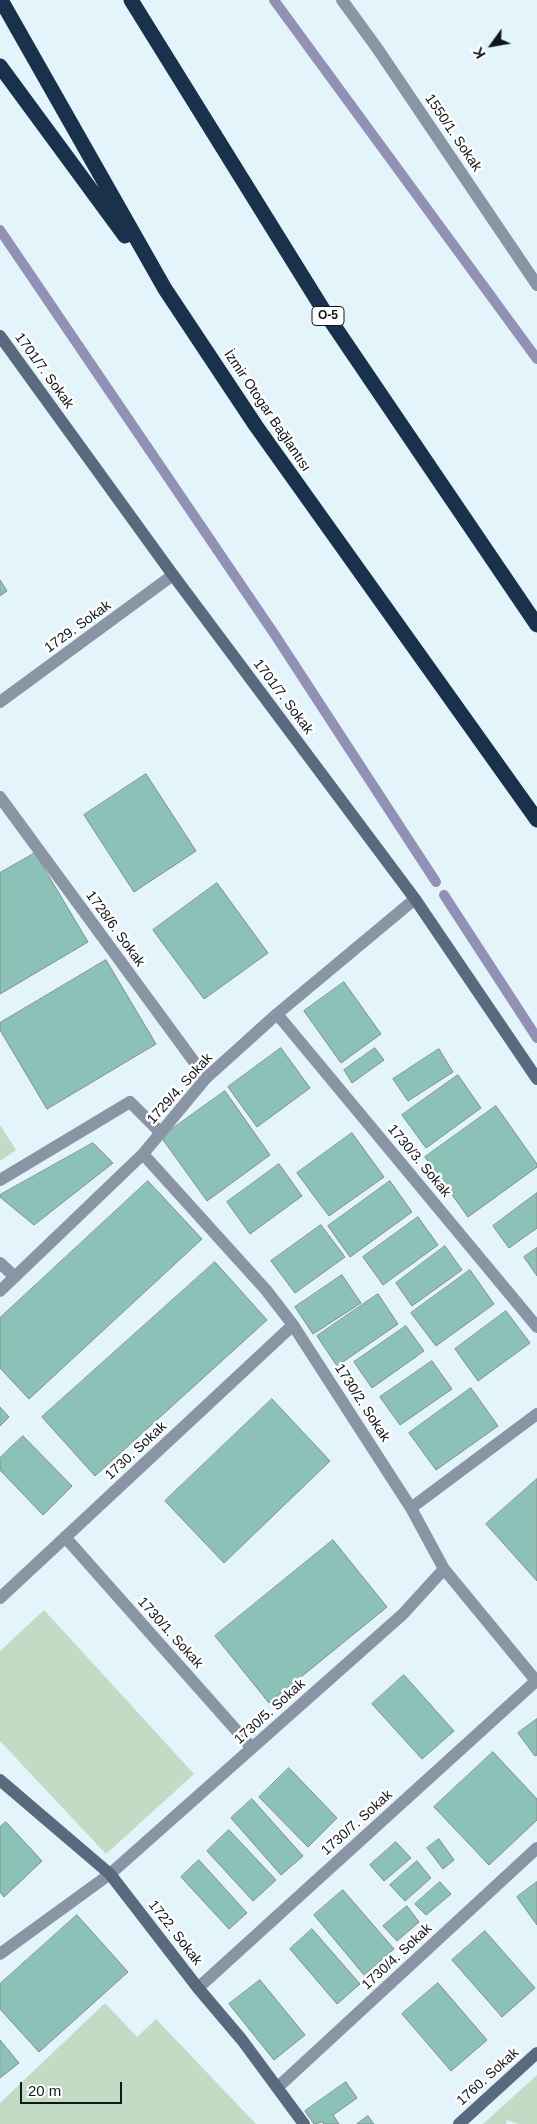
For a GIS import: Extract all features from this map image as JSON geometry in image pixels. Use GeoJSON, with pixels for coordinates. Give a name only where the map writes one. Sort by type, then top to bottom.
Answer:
{"type":"FeatureCollection","features":[{"type":"Feature","properties":{"kind":"highway","name":"İzmir Otogar Bağlantısı"},"geometry":{"type":"LineString","coordinates":[[1,0],[165,289],[256,426],[537,820]]}},
{"type":"Feature","properties":{"kind":"highway","name":"O-5"},"geometry":{"type":"LineString","coordinates":[[131,0],[324,311],[537,624]]}},
{"type":"Feature","properties":{"kind":"highway"},"geometry":{"type":"LineString","coordinates":[[0,66],[165,289]]}},
{"type":"Feature","properties":{"kind":"street","name":"1550/1. Sokak"},"geometry":{"type":"LineString","coordinates":[[342,0],[377,48],[537,285]]}},
{"type":"Feature","properties":{"kind":"street","name":"1701/7. Sokak"},"geometry":{"type":"LineString","coordinates":[[0,336],[173,575],[415,899],[537,1080]]}},
{"type":"Feature","properties":{"kind":"street","name":"1729. Sokak"},"geometry":{"type":"LineString","coordinates":[[0,702],[173,575]]}},
{"type":"Feature","properties":{"kind":"street","name":"1728/6. Sokak"},"geometry":{"type":"LineString","coordinates":[[0,797],[206,1078]]}},
{"type":"Feature","properties":{"kind":"street","name":"1729/4. Sokak"},"geometry":{"type":"LineString","coordinates":[[0,1291],[143,1154],[206,1078],[277,1014],[415,899]]}},
{"type":"Feature","properties":{"kind":"street","name":"1730/3. Sokak"},"geometry":{"type":"LineString","coordinates":[[277,1014],[537,1327]]}},
{"type":"Feature","properties":{"kind":"street"},"geometry":{"type":"LineString","coordinates":[[0,1180],[130,1102],[161,1133]]}},
{"type":"Feature","properties":{"kind":"street","name":"1730/2. Sokak"},"geometry":{"type":"LineString","coordinates":[[143,1154],[266,1290],[293,1325],[411,1508],[444,1569],[537,1682]]}},
{"type":"Feature","properties":{"kind":"street"},"geometry":{"type":"LineString","coordinates":[[0,1263],[15,1277]]}},
{"type":"Feature","properties":{"kind":"street","name":"1730. Sokak"},"geometry":{"type":"LineString","coordinates":[[0,1598],[293,1325]]}},
{"type":"Feature","properties":{"kind":"street"},"geometry":{"type":"LineString","coordinates":[[411,1508],[537,1414]]}},
{"type":"Feature","properties":{"kind":"street","name":"1730/1. Sokak"},"geometry":{"type":"LineString","coordinates":[[65,1538],[252,1748]]}},
{"type":"Feature","properties":{"kind":"street","name":"1730/5. Sokak"},"geometry":{"type":"LineString","coordinates":[[0,1954],[110,1874],[403,1614],[444,1569]]}},
{"type":"Feature","properties":{"kind":"street","name":"1730/7. Sokak"},"geometry":{"type":"LineString","coordinates":[[198,1988],[537,1682]]}},
{"type":"Feature","properties":{"kind":"street","name":"1722. Sokak"},"geometry":{"type":"LineString","coordinates":[[0,1780],[110,1874],[198,1988],[242,2040],[304,2124]]}},
{"type":"Feature","properties":{"kind":"street","name":"1730/4. Sokak"},"geometry":{"type":"LineString","coordinates":[[278,2087],[537,1848]]}},
{"type":"Feature","properties":{"kind":"street","name":"1760. Sokak"},"geometry":{"type":"LineString","coordinates":[[459,2124],[537,2053]]}},
{"type":"Feature","properties":{"kind":"green space"},"geometry":{"type":"Polygon","coordinates":[[[0,1125],[16,1150],[0,1161],[0,1125]]]}},
{"type":"Feature","properties":{"kind":"green space"},"geometry":{"type":"Polygon","coordinates":[[[44,1610],[194,1774],[106,1854],[0,1741],[0,1651],[44,1610]]]}},
{"type":"Feature","properties":{"kind":"green space"},"geometry":{"type":"Polygon","coordinates":[[[105,2003],[137,2037],[156,2019],[256,2124],[0,2124],[0,2103],[105,2003]]]}},
{"type":"Feature","properties":{"kind":"green space"},"geometry":{"type":"Polygon","coordinates":[[[537,2075],[537,2124],[518,2124],[507,2120],[506,2124],[483,2124],[537,2075]]]}},
{"type":"Feature","properties":{"kind":"building"},"geometry":{"type":"Polygon","coordinates":[[[0,580],[7,591],[0,596],[0,580]]]}},
{"type":"Feature","properties":{"kind":"building"},"geometry":{"type":"Polygon","coordinates":[[[146,774],[196,851],[134,892],[84,815],[146,774]]]}},
{"type":"Feature","properties":{"kind":"building"},"geometry":{"type":"Polygon","coordinates":[[[35,853],[88,942],[0,994],[0,873],[35,853]]]}},
{"type":"Feature","properties":{"kind":"building"},"geometry":{"type":"Polygon","coordinates":[[[217,883],[268,953],[204,999],[153,930],[217,883]]]}},
{"type":"Feature","properties":{"kind":"building"},"geometry":{"type":"Polygon","coordinates":[[[106,960],[156,1044],[47,1109],[0,1030],[0,1023],[106,960]]]}},
{"type":"Feature","properties":{"kind":"building"},"geometry":{"type":"Polygon","coordinates":[[[344,982],[381,1034],[341,1063],[304,1011],[344,982]]]}},
{"type":"Feature","properties":{"kind":"building"},"geometry":{"type":"Polygon","coordinates":[[[281,1048],[310,1088],[257,1127],[228,1087],[281,1048]]]}},
{"type":"Feature","properties":{"kind":"building"},"geometry":{"type":"Polygon","coordinates":[[[375,1048],[384,1060],[352,1083],[344,1070],[375,1048]]]}},
{"type":"Feature","properties":{"kind":"building"},"geometry":{"type":"Polygon","coordinates":[[[439,1049],[453,1072],[408,1101],[393,1079],[439,1049]]]}},
{"type":"Feature","properties":{"kind":"building"},"geometry":{"type":"Polygon","coordinates":[[[458,1075],[481,1108],[426,1148],[402,1115],[458,1075]]]}},
{"type":"Feature","properties":{"kind":"building"},"geometry":{"type":"Polygon","coordinates":[[[225,1091],[270,1155],[207,1201],[161,1137],[225,1091]]]}},
{"type":"Feature","properties":{"kind":"building"},"geometry":{"type":"Polygon","coordinates":[[[496,1106],[537,1164],[537,1167],[468,1217],[425,1157],[496,1106]]]}},
{"type":"Feature","properties":{"kind":"building"},"geometry":{"type":"Polygon","coordinates":[[[352,1133],[384,1177],[329,1216],[297,1173],[352,1133]]]}},
{"type":"Feature","properties":{"kind":"building"},"geometry":{"type":"Polygon","coordinates":[[[93,1143],[113,1163],[34,1225],[0,1197],[0,1195],[93,1143]]]}},
{"type":"Feature","properties":{"kind":"building"},"geometry":{"type":"Polygon","coordinates":[[[279,1164],[302,1196],[250,1234],[227,1202],[279,1164]]]}},
{"type":"Feature","properties":{"kind":"building"},"geometry":{"type":"Polygon","coordinates":[[[148,1181],[202,1239],[29,1399],[0,1368],[0,1318],[148,1181]]]}},
{"type":"Feature","properties":{"kind":"building"},"geometry":{"type":"Polygon","coordinates":[[[390,1181],[412,1212],[350,1257],[328,1226],[390,1181]]]}},
{"type":"Feature","properties":{"kind":"building"},"geometry":{"type":"Polygon","coordinates":[[[537,1193],[537,1228],[509,1248],[493,1226],[537,1193]]]}},
{"type":"Feature","properties":{"kind":"building"},"geometry":{"type":"Polygon","coordinates":[[[418,1217],[438,1245],[383,1285],[363,1257],[418,1217]]]}},
{"type":"Feature","properties":{"kind":"building"},"geometry":{"type":"Polygon","coordinates":[[[321,1225],[345,1257],[295,1293],[271,1261],[321,1225]]]}},
{"type":"Feature","properties":{"kind":"building"},"geometry":{"type":"Polygon","coordinates":[[[445,1246],[462,1270],[412,1306],[396,1283],[445,1246]]]}},
{"type":"Feature","properties":{"kind":"building"},"geometry":{"type":"Polygon","coordinates":[[[537,1248],[537,1276],[524,1257],[537,1248]]]}},
{"type":"Feature","properties":{"kind":"building"},"geometry":{"type":"Polygon","coordinates":[[[215,1262],[267,1320],[95,1476],[42,1417],[215,1262]]]}},
{"type":"Feature","properties":{"kind":"building"},"geometry":{"type":"Polygon","coordinates":[[[470,1270],[494,1304],[436,1346],[411,1313],[470,1270]]]}},
{"type":"Feature","properties":{"kind":"building"},"geometry":{"type":"Polygon","coordinates":[[[342,1275],[361,1303],[313,1334],[295,1307],[342,1275]]]}},
{"type":"Feature","properties":{"kind":"building"},"geometry":{"type":"Polygon","coordinates":[[[378,1294],[398,1324],[337,1366],[317,1336],[378,1294]]]}},
{"type":"Feature","properties":{"kind":"building"},"geometry":{"type":"Polygon","coordinates":[[[506,1311],[530,1343],[478,1381],[455,1349],[506,1311]]]}},
{"type":"Feature","properties":{"kind":"building"},"geometry":{"type":"Polygon","coordinates":[[[406,1326],[424,1351],[372,1388],[354,1362],[406,1326]]]}},
{"type":"Feature","properties":{"kind":"building"},"geometry":{"type":"Polygon","coordinates":[[[432,1361],[452,1389],[400,1425],[380,1397],[432,1361]]]}},
{"type":"Feature","properties":{"kind":"building"},"geometry":{"type":"Polygon","coordinates":[[[471,1388],[498,1426],[436,1470],[409,1433],[471,1388]]]}},
{"type":"Feature","properties":{"kind":"building"},"geometry":{"type":"Polygon","coordinates":[[[272,1399],[330,1461],[224,1563],[165,1501],[272,1399]]]}},
{"type":"Feature","properties":{"kind":"building"},"geometry":{"type":"Polygon","coordinates":[[[0,1407],[9,1417],[0,1426],[0,1407]]]}},
{"type":"Feature","properties":{"kind":"building"},"geometry":{"type":"Polygon","coordinates":[[[23,1436],[72,1486],[43,1515],[0,1470],[0,1458],[23,1436]]]}},
{"type":"Feature","properties":{"kind":"building"},"geometry":{"type":"Polygon","coordinates":[[[537,1479],[537,1581],[486,1524],[537,1479]]]}},
{"type":"Feature","properties":{"kind":"building"},"geometry":{"type":"Polygon","coordinates":[[[333,1540],[387,1607],[269,1703],[215,1636],[333,1540]]]}},
{"type":"Feature","properties":{"kind":"building"},"geometry":{"type":"Polygon","coordinates":[[[404,1675],[454,1731],[422,1759],[372,1704],[404,1675]]]}},
{"type":"Feature","properties":{"kind":"building"},"geometry":{"type":"Polygon","coordinates":[[[537,1719],[537,1755],[535,1756],[518,1733],[537,1719]]]}},
{"type":"Feature","properties":{"kind":"building"},"geometry":{"type":"Polygon","coordinates":[[[493,1752],[537,1799],[537,1820],[489,1865],[434,1807],[493,1752]]]}},
{"type":"Feature","properties":{"kind":"building"},"geometry":{"type":"Polygon","coordinates":[[[289,1768],[337,1818],[308,1847],[259,1797],[289,1768]]]}},
{"type":"Feature","properties":{"kind":"building"},"geometry":{"type":"Polygon","coordinates":[[[252,1799],[303,1856],[281,1875],[231,1818],[252,1799]]]}},
{"type":"Feature","properties":{"kind":"building"},"geometry":{"type":"Polygon","coordinates":[[[6,1822],[42,1861],[4,1897],[0,1892],[0,1827],[6,1822]]]}},
{"type":"Feature","properties":{"kind":"building"},"geometry":{"type":"Polygon","coordinates":[[[229,1830],[276,1880],[253,1901],[207,1851],[229,1830]]]}},
{"type":"Feature","properties":{"kind":"building"},"geometry":{"type":"Polygon","coordinates":[[[439,1839],[454,1860],[443,1869],[427,1848],[439,1839]]]}},
{"type":"Feature","properties":{"kind":"building"},"geometry":{"type":"Polygon","coordinates":[[[396,1842],[411,1858],[384,1881],[370,1865],[396,1842]]]}},
{"type":"Feature","properties":{"kind":"building"},"geometry":{"type":"Polygon","coordinates":[[[199,1860],[247,1913],[229,1929],[181,1877],[199,1860]]]}},
{"type":"Feature","properties":{"kind":"building"},"geometry":{"type":"Polygon","coordinates":[[[417,1861],[431,1878],[405,1901],[390,1885],[417,1861]]]}},
{"type":"Feature","properties":{"kind":"building"},"geometry":{"type":"Polygon","coordinates":[[[440,1882],[451,1894],[426,1915],[415,1904],[440,1882]]]}},
{"type":"Feature","properties":{"kind":"building"},"geometry":{"type":"Polygon","coordinates":[[[537,1882],[537,1925],[517,1897],[537,1882]]]}},
{"type":"Feature","properties":{"kind":"building"},"geometry":{"type":"Polygon","coordinates":[[[343,1890],[394,1949],[364,1975],[314,1915],[343,1890]]]}},
{"type":"Feature","properties":{"kind":"building"},"geometry":{"type":"Polygon","coordinates":[[[407,1906],[419,1922],[397,1941],[383,1926],[407,1906]]]}},
{"type":"Feature","properties":{"kind":"building"},"geometry":{"type":"Polygon","coordinates":[[[77,1915],[128,1972],[39,2052],[0,2009],[0,1984],[77,1915]]]}},
{"type":"Feature","properties":{"kind":"building"},"geometry":{"type":"Polygon","coordinates":[[[312,1929],[360,1984],[337,2004],[290,1949],[312,1929]]]}},
{"type":"Feature","properties":{"kind":"building"},"geometry":{"type":"Polygon","coordinates":[[[485,1931],[535,1988],[502,2017],[452,1960],[485,1931]]]}},
{"type":"Feature","properties":{"kind":"building"},"geometry":{"type":"Polygon","coordinates":[[[260,1980],[305,2035],[274,2060],[229,2004],[260,1980]]]}},
{"type":"Feature","properties":{"kind":"building"},"geometry":{"type":"Polygon","coordinates":[[[438,1983],[487,2040],[451,2071],[402,2014],[438,1983]]]}},
{"type":"Feature","properties":{"kind":"building"},"geometry":{"type":"Polygon","coordinates":[[[0,2040],[19,2063],[0,2078],[0,2040]]]}},
{"type":"Feature","properties":{"kind":"building"},"geometry":{"type":"Polygon","coordinates":[[[346,2082],[357,2098],[333,2115],[339,2124],[324,2124],[322,2122],[314,2124],[305,2111],[346,2082]]]}},
{"type":"Feature","properties":{"kind":"building"},"geometry":{"type":"Polygon","coordinates":[[[368,2116],[374,2124],[357,2124],[368,2116]]]}},
{"type":"Feature","properties":{"kind":"waterway"},"geometry":{"type":"LineString","coordinates":[[274,0],[537,359]]}},
{"type":"Feature","properties":{"kind":"waterway"},"geometry":{"type":"LineString","coordinates":[[0,230],[275,635],[436,882]]}},
{"type":"Feature","properties":{"kind":"waterway"},"geometry":{"type":"LineString","coordinates":[[444,895],[537,1038]]}}]}
